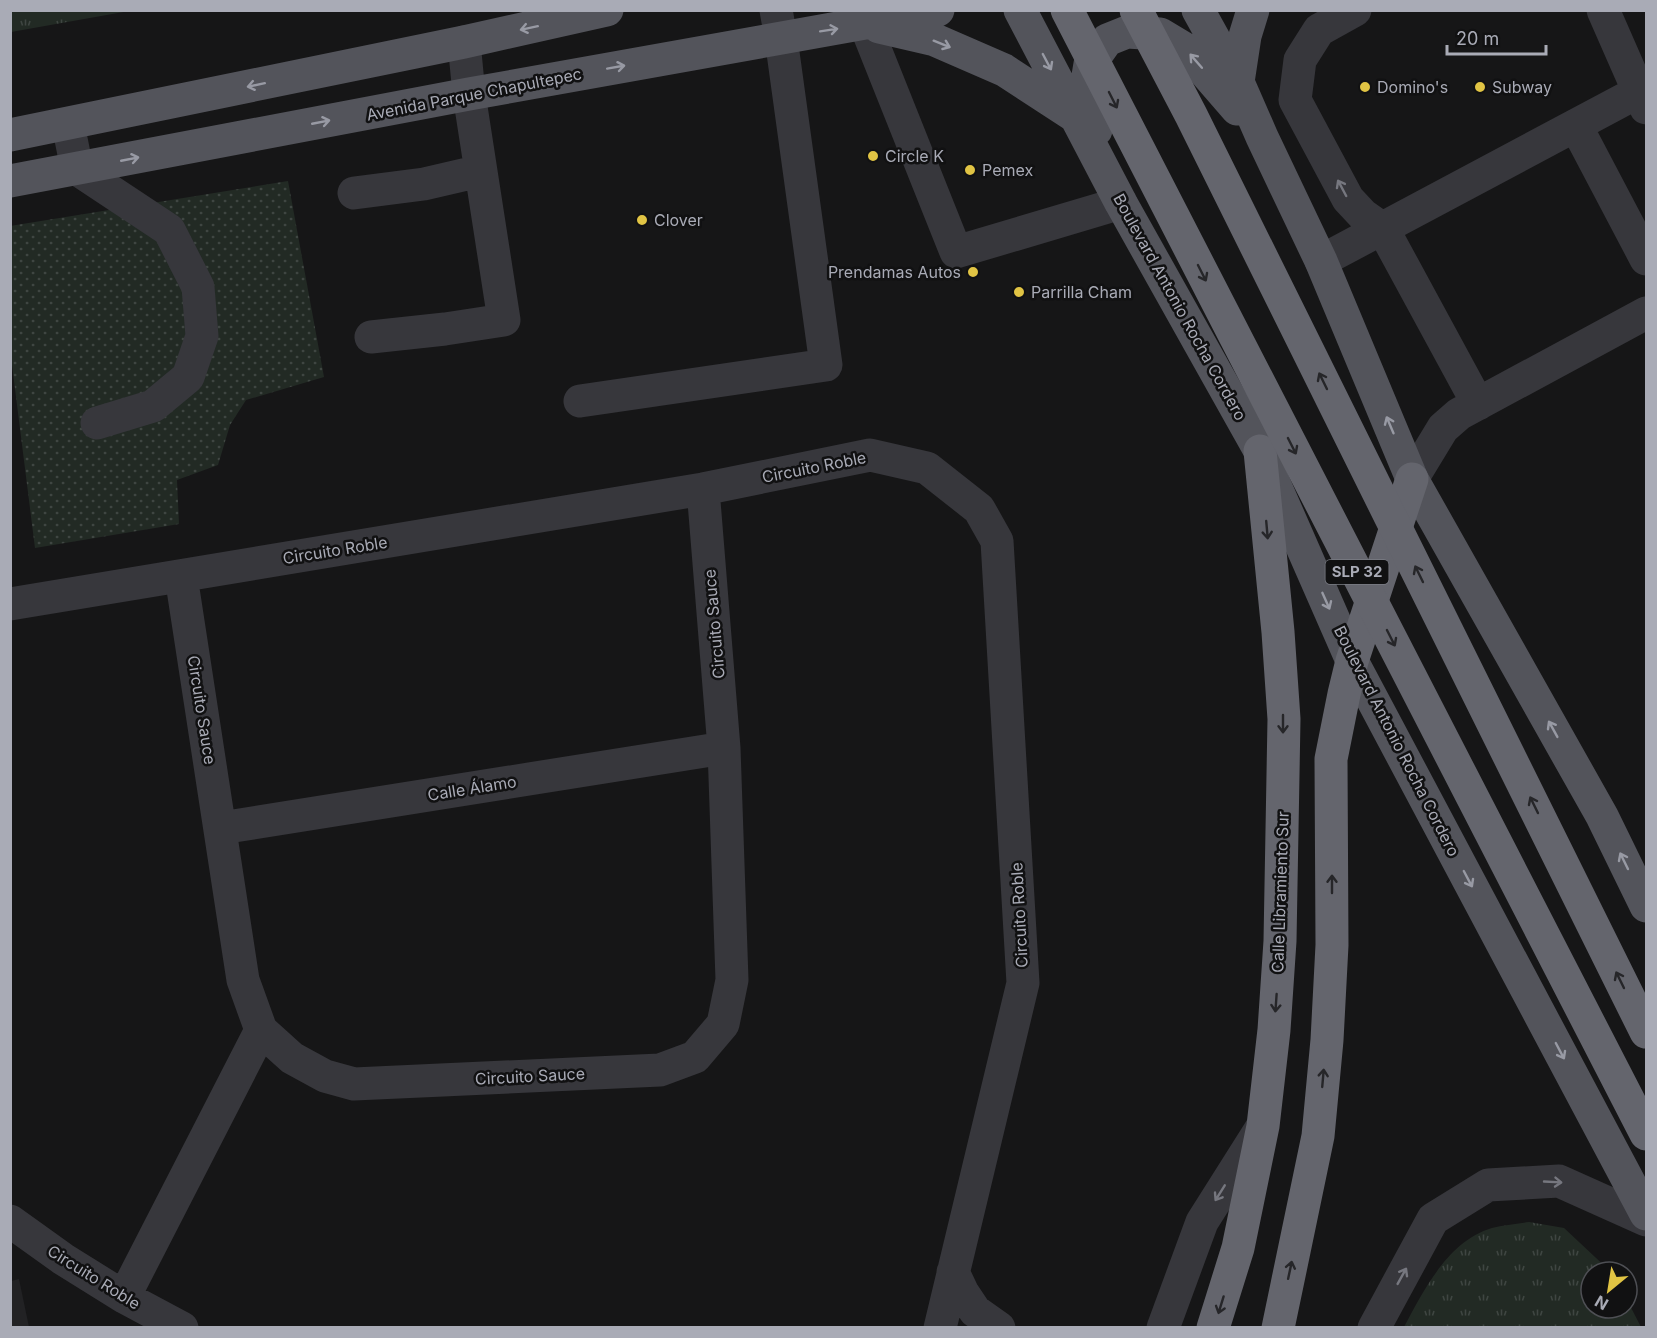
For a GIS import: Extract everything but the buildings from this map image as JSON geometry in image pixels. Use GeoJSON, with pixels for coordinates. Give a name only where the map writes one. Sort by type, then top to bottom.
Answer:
{"type":"FeatureCollection","features":[{"type":"Feature","properties":{"kind":"highway","name":"SLP 32"},"geometry":{"type":"LineString","coordinates":[[1067,10],[1647,1134]]}},
{"type":"Feature","properties":{"kind":"highway","name":"SLP 32"},"geometry":{"type":"LineString","coordinates":[[1136,10],[1207,147],[1647,1032]]}},
{"type":"Feature","properties":{"kind":"highway","name":"Calle Libramiento Sur"},"geometry":{"type":"LineString","coordinates":[[1214,1328],[1238,1248],[1263,1126],[1274,1030],[1280,941],[1284,719],[1260,451]]}},
{"type":"Feature","properties":{"kind":"highway"},"geometry":{"type":"LineString","coordinates":[[1278,1328],[1318,1136],[1327,1040],[1332,945],[1331,759],[1352,661],[1412,479]]}},
{"type":"Feature","properties":{"kind":"main road"},"geometry":{"type":"LineString","coordinates":[[10,135],[464,42],[607,10]]}},
{"type":"Feature","properties":{"kind":"main road","name":"Avenida Parque Chapultepec"},"geometry":{"type":"LineString","coordinates":[[10,181],[469,94],[779,24],[938,10]]}},
{"type":"Feature","properties":{"kind":"main road","name":"Boulevard Antonio Rocha Cordero"},"geometry":{"type":"LineString","coordinates":[[1020,10],[1121,203],[1260,451],[1352,661],[1647,1214]]}},
{"type":"Feature","properties":{"kind":"main road"},"geometry":{"type":"LineString","coordinates":[[1198,10],[1238,82],[1321,261],[1412,479],[1602,816],[1647,906]]}},
{"type":"Feature","properties":{"kind":"main road"},"geometry":{"type":"LineString","coordinates":[[1238,82],[1245,36],[1253,10]]}},
{"type":"Feature","properties":{"kind":"main road"},"geometry":{"type":"LineString","coordinates":[[863,17],[935,40],[1004,70],[1076,116]]}},
{"type":"Feature","properties":{"kind":"main road"},"geometry":{"type":"LineString","coordinates":[[1121,203],[1089,109],[1086,88],[1090,64],[1107,40],[1127,32],[1160,34],[1185,49],[1262,137]]}},
{"type":"Feature","properties":{"kind":"street"},"geometry":{"type":"LineString","coordinates":[[1355,10],[1319,30],[1300,60],[1295,100],[1348,199],[1363,215],[1383,229],[1478,404]]}},
{"type":"Feature","properties":{"kind":"street"},"geometry":{"type":"LineString","coordinates":[[1321,261],[1575,126],[1642,100],[1603,10]]}},
{"type":"Feature","properties":{"kind":"street"},"geometry":{"type":"LineString","coordinates":[[863,17],[956,252],[1121,203]]}},
{"type":"Feature","properties":{"kind":"street"},"geometry":{"type":"LineString","coordinates":[[580,401],[826,365],[779,24]]}},
{"type":"Feature","properties":{"kind":"street"},"geometry":{"type":"LineString","coordinates":[[371,337],[504,320],[480,171],[464,42]]}},
{"type":"Feature","properties":{"kind":"street"},"geometry":{"type":"LineString","coordinates":[[68,124],[77,169],[169,230],[198,287],[202,336],[188,377],[153,406],[97,423]]}},
{"type":"Feature","properties":{"kind":"street"},"geometry":{"type":"LineString","coordinates":[[1575,126],[1647,259]]}},
{"type":"Feature","properties":{"kind":"street"},"geometry":{"type":"LineString","coordinates":[[354,193],[424,184],[480,171]]}},
{"type":"Feature","properties":{"kind":"street"},"geometry":{"type":"LineString","coordinates":[[1412,479],[1443,428],[1460,414],[1647,313]]}},
{"type":"Feature","properties":{"kind":"street","name":"Circuito Roble"},"geometry":{"type":"LineString","coordinates":[[10,604],[703,489],[870,455],[927,468],[979,509],[998,541],[1023,983],[940,1328]]}},
{"type":"Feature","properties":{"kind":"street","name":"Circuito Sauce"},"geometry":{"type":"LineString","coordinates":[[181,576],[243,980],[261,1030],[292,1058],[325,1076],[354,1084],[660,1070],[695,1057],[723,1024],[732,980],[724,748],[703,489]]}},
{"type":"Feature","properties":{"kind":"street","name":"Calle Álamo"},"geometry":{"type":"LineString","coordinates":[[221,828],[724,748]]}},
{"type":"Feature","properties":{"kind":"street"},"geometry":{"type":"LineString","coordinates":[[144,1312],[261,1030]]}},
{"type":"Feature","properties":{"kind":"street"},"geometry":{"type":"LineString","coordinates":[[1163,1328],[1202,1222],[1263,1126]]}},
{"type":"Feature","properties":{"kind":"street"},"geometry":{"type":"LineString","coordinates":[[1374,1328],[1433,1219],[1488,1185],[1559,1181],[1647,1220]]}},
{"type":"Feature","properties":{"kind":"street","name":"Circuito Roble"},"geometry":{"type":"LineString","coordinates":[[10,1221],[144,1312],[182,1328]]}},
{"type":"Feature","properties":{"kind":"street"},"geometry":{"type":"LineString","coordinates":[[953,1272],[975,1311],[999,1328]]}},
{"type":"Feature","properties":{"kind":"shaded area"},"geometry":{"type":"Polygon","coordinates":[[[19,1279],[29,1327],[11,1327],[11,1281],[19,1279]]]}},
{"type":"Feature","properties":{"kind":"green space"},"geometry":{"type":"Polygon","coordinates":[[[11,10],[129,10],[129,11],[11,32],[11,10]]]}},
{"type":"Feature","properties":{"kind":"green space"},"geometry":{"type":"Polygon","coordinates":[[[288,181],[324,377],[246,400],[230,425],[218,465],[177,480],[179,524],[35,548],[11,357],[10,226],[288,181]]]}},
{"type":"Feature","properties":{"kind":"green space"},"geometry":{"type":"Polygon","coordinates":[[[1529,1222],[1564,1228],[1598,1260],[1579,1260],[1579,1320],[1637,1320],[1641,1327],[1404,1327],[1429,1283],[1450,1255],[1476,1234],[1505,1225],[1529,1222]]]}},
{"type":"Feature","properties":{"kind":"place","name":"Domino's"},"geometry":{"type":"Point","coordinates":[1365,87]}},
{"type":"Feature","properties":{"kind":"place","name":"Subway"},"geometry":{"type":"Point","coordinates":[1480,87]}},
{"type":"Feature","properties":{"kind":"place","name":"Circle K"},"geometry":{"type":"Point","coordinates":[873,156]}},
{"type":"Feature","properties":{"kind":"place","name":"Pemex"},"geometry":{"type":"Point","coordinates":[970,170]}},
{"type":"Feature","properties":{"kind":"place","name":"Clover"},"geometry":{"type":"Point","coordinates":[642,220]}},
{"type":"Feature","properties":{"kind":"place","name":"Prendamas Autos"},"geometry":{"type":"Point","coordinates":[973,272]}},
{"type":"Feature","properties":{"kind":"place","name":"Parrilla Cham"},"geometry":{"type":"Point","coordinates":[1019,292]}}]}
